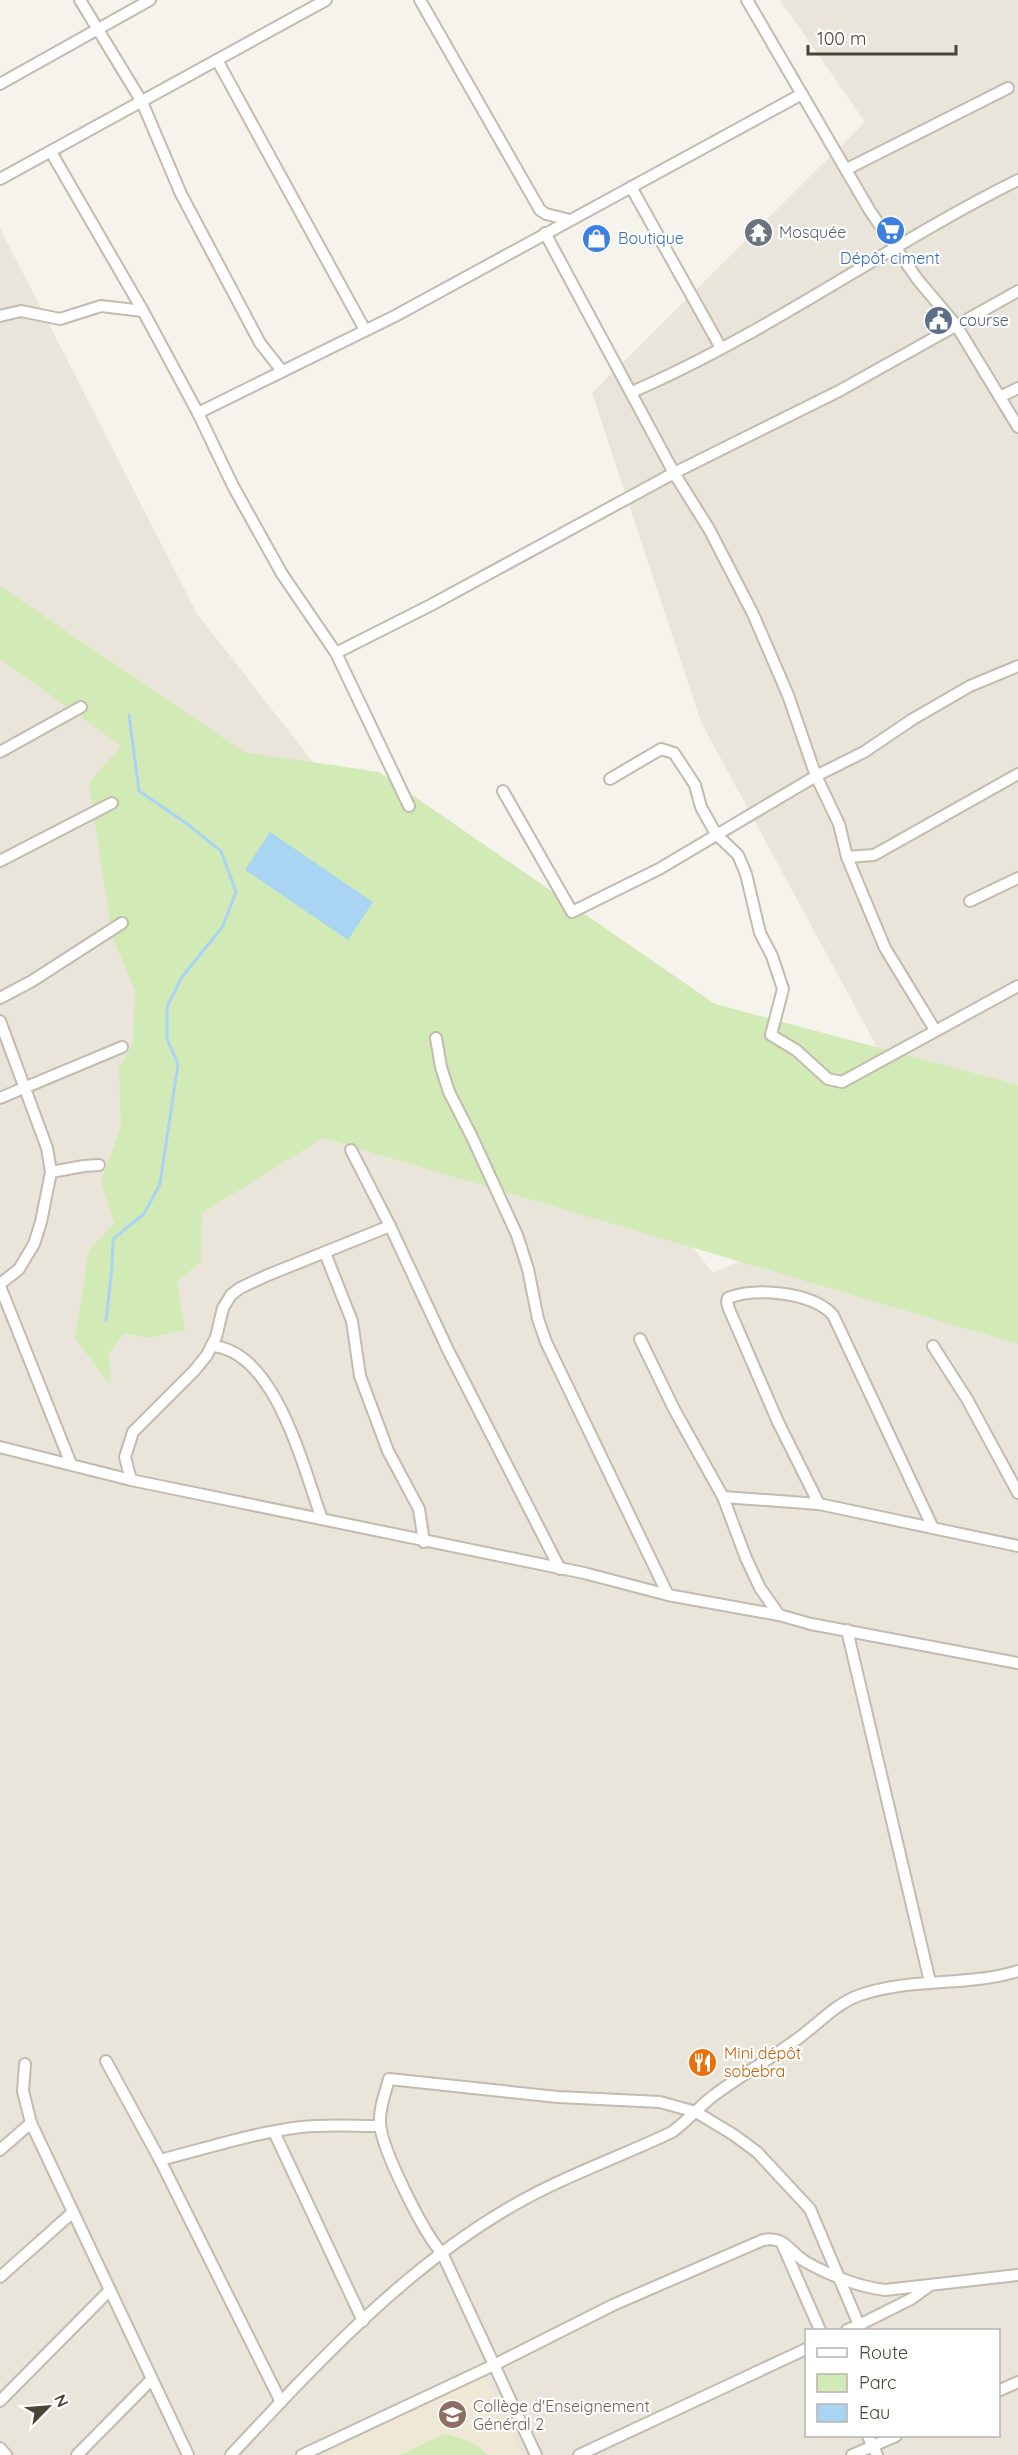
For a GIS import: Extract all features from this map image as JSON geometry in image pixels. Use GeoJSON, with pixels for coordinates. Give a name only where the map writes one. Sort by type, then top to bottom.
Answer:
{"type":"FeatureCollection","features":[{"type":"Feature","properties":{"kind":"street"},"geometry":{"type":"LineString","coordinates":[[80,0],[142,102],[181,194],[260,343],[282,371]]}},
{"type":"Feature","properties":{"kind":"street"},"geometry":{"type":"LineString","coordinates":[[0,84],[150,0]]}},
{"type":"Feature","properties":{"kind":"street"},"geometry":{"type":"LineString","coordinates":[[0,179],[326,0]]}},
{"type":"Feature","properties":{"kind":"street"},"geometry":{"type":"LineString","coordinates":[[420,0],[540,210],[546,214],[570,220]]}},
{"type":"Feature","properties":{"kind":"street"},"geometry":{"type":"LineString","coordinates":[[747,0],[894,249],[956,325],[1018,427]]}},
{"type":"Feature","properties":{"kind":"street"},"geometry":{"type":"LineString","coordinates":[[217,60],[365,330]]}},
{"type":"Feature","properties":{"kind":"street"},"geometry":{"type":"LineString","coordinates":[[847,169],[1008,88]]}},
{"type":"Feature","properties":{"kind":"street"},"geometry":{"type":"LineString","coordinates":[[198,413],[365,330],[802,93]]}},
{"type":"Feature","properties":{"kind":"street"},"geometry":{"type":"LineString","coordinates":[[51,152],[143,311],[198,413],[233,486],[282,574],[336,653],[410,806]]}},
{"type":"Feature","properties":{"kind":"street"},"geometry":{"type":"LineString","coordinates":[[632,392],[721,348],[1018,180]]}},
{"type":"Feature","properties":{"kind":"street"},"geometry":{"type":"LineString","coordinates":[[631,187],[721,348]]}},
{"type":"Feature","properties":{"kind":"street"},"geometry":{"type":"LineString","coordinates":[[545,233],[674,473],[709,529],[753,615],[788,695],[816,776],[839,824],[847,857],[885,948],[935,1030]]}},
{"type":"Feature","properties":{"kind":"street"},"geometry":{"type":"LineString","coordinates":[[336,653],[431,605],[674,473],[839,391],[1018,291]]}},
{"type":"Feature","properties":{"kind":"street"},"geometry":{"type":"LineString","coordinates":[[0,316],[21,311],[60,319],[100,306],[143,311]]}},
{"type":"Feature","properties":{"kind":"street"},"geometry":{"type":"LineString","coordinates":[[1000,397],[1018,388]]}},
{"type":"Feature","properties":{"kind":"street"},"geometry":{"type":"LineString","coordinates":[[503,791],[572,912],[659,869],[816,776],[864,752],[913,718],[970,686],[1018,666]]}},
{"type":"Feature","properties":{"kind":"street"},"geometry":{"type":"LineString","coordinates":[[0,752],[81,707]]}},
{"type":"Feature","properties":{"kind":"street"},"geometry":{"type":"LineString","coordinates":[[610,779],[661,749],[674,753],[696,785],[701,807],[716,834],[738,855],[746,874],[760,933],[779,974],[783,989],[771,1035],[796,1050],[828,1079],[842,1082],[1018,986]]}},
{"type":"Feature","properties":{"kind":"street"},"geometry":{"type":"LineString","coordinates":[[847,857],[874,855],[1018,774]]}},
{"type":"Feature","properties":{"kind":"street"},"geometry":{"type":"LineString","coordinates":[[0,861],[112,803]]}},
{"type":"Feature","properties":{"kind":"street"},"geometry":{"type":"LineString","coordinates":[[970,901],[1018,878]]}},
{"type":"Feature","properties":{"kind":"street"},"geometry":{"type":"LineString","coordinates":[[0,998],[32,981],[122,922]]}},
{"type":"Feature","properties":{"kind":"street"},"geometry":{"type":"LineString","coordinates":[[0,1021],[47,1148],[51,1172],[34,1244],[19,1269],[0,1285],[71,1464]]}},
{"type":"Feature","properties":{"kind":"street"},"geometry":{"type":"LineString","coordinates":[[436,1038],[441,1067],[449,1092],[517,1235],[546,1342],[668,1596]]}},
{"type":"Feature","properties":{"kind":"street"},"geometry":{"type":"LineString","coordinates":[[0,1098],[122,1047]]}},
{"type":"Feature","properties":{"kind":"street"},"geometry":{"type":"LineString","coordinates":[[351,1150],[390,1226],[448,1350],[560,1569]]}},
{"type":"Feature","properties":{"kind":"street"},"geometry":{"type":"LineString","coordinates":[[51,1172],[99,1165]]}},
{"type":"Feature","properties":{"kind":"street"},"geometry":{"type":"LineString","coordinates":[[130,1480],[125,1457],[133,1432],[194,1371],[212,1346],[223,1308],[231,1295],[259,1280],[390,1226]]}},
{"type":"Feature","properties":{"kind":"street"},"geometry":{"type":"LineString","coordinates":[[325,1253],[352,1321],[360,1376],[388,1451],[419,1509],[424,1542]]}},
{"type":"Feature","properties":{"kind":"street"},"geometry":{"type":"LineString","coordinates":[[819,1504],[778,1422],[729,1308],[728,1298],[750,1292],[788,1295],[825,1306],[833,1315],[933,1528]]}},
{"type":"Feature","properties":{"kind":"street"},"geometry":{"type":"LineString","coordinates":[[640,1339],[674,1409],[723,1497],[760,1588],[779,1615]]}},
{"type":"Feature","properties":{"kind":"street"},"geometry":{"type":"LineString","coordinates":[[212,1346],[230,1349],[239,1354],[271,1388],[286,1421],[322,1519]]}},
{"type":"Feature","properties":{"kind":"street"},"geometry":{"type":"LineString","coordinates":[[933,1346],[967,1399],[1018,1493]]}},
{"type":"Feature","properties":{"kind":"street"},"geometry":{"type":"LineString","coordinates":[[0,1447],[130,1480],[560,1569],[668,1596],[779,1615],[811,1624],[1018,1663]]}},
{"type":"Feature","properties":{"kind":"street"},"geometry":{"type":"LineString","coordinates":[[723,1497],[819,1504],[1018,1546]]}},
{"type":"Feature","properties":{"kind":"street"},"geometry":{"type":"LineString","coordinates":[[847,1630],[930,1982]]}},
{"type":"Feature","properties":{"kind":"street"},"geometry":{"type":"LineString","coordinates":[[231,2455],[363,2321],[442,2253],[514,2205],[664,2135],[684,2123],[714,2095],[794,2041],[842,2003],[880,1989],[930,1982],[976,1981],[1018,1971]]}},
{"type":"Feature","properties":{"kind":"street"},"geometry":{"type":"LineString","coordinates":[[106,2061],[160,2160],[281,2402]]}},
{"type":"Feature","properties":{"kind":"street"},"geometry":{"type":"LineString","coordinates":[[25,2064],[23,2091],[31,2123],[188,2455]]}},
{"type":"Feature","properties":{"kind":"street"},"geometry":{"type":"LineString","coordinates":[[537,2455],[442,2253],[421,2225],[387,2150],[380,2126],[381,2105],[390,2079],[558,2097],[660,2102],[696,2112],[757,2152],[804,2201],[816,2220],[859,2325]]}},
{"type":"Feature","properties":{"kind":"street"},"geometry":{"type":"LineString","coordinates":[[0,2150],[31,2123]]}},
{"type":"Feature","properties":{"kind":"street"},"geometry":{"type":"LineString","coordinates":[[160,2160],[274,2132],[323,2125],[380,2126]]}},
{"type":"Feature","properties":{"kind":"street"},"geometry":{"type":"LineString","coordinates":[[274,2132],[363,2321]]}},
{"type":"Feature","properties":{"kind":"street"},"geometry":{"type":"LineString","coordinates":[[0,2277],[72,2213]]}},
{"type":"Feature","properties":{"kind":"street"},"geometry":{"type":"LineString","coordinates":[[302,2455],[496,2364],[613,2305],[763,2240],[774,2238],[806,2262],[839,2277],[885,2290],[1018,2275]]}},
{"type":"Feature","properties":{"kind":"street"},"geometry":{"type":"LineString","coordinates":[[781,2241],[819,2329]]}},
{"type":"Feature","properties":{"kind":"street"},"geometry":{"type":"LineString","coordinates":[[851,2329],[911,2299],[929,2286]]}},
{"type":"Feature","properties":{"kind":"street"},"geometry":{"type":"LineString","coordinates":[[0,2401],[110,2291]]}},
{"type":"Feature","properties":{"kind":"street"},"geometry":{"type":"LineString","coordinates":[[579,2455],[805,2350]]}},
{"type":"Feature","properties":{"kind":"street"},"geometry":{"type":"LineString","coordinates":[[76,2455],[151,2379]]}},
{"type":"Feature","properties":{"kind":"street"},"geometry":{"type":"LineString","coordinates":[[1000,2391],[1018,2382]]}},
{"type":"Feature","properties":{"kind":"street"},"geometry":{"type":"LineString","coordinates":[[852,2455],[893,2437]]}},
{"type":"Feature","properties":{"kind":"street"},"geometry":{"type":"LineString","coordinates":[[0,2448],[6,2455]]}},
{"type":"Feature","properties":{"kind":"shaded area"},"geometry":{"type":"Polygon","coordinates":[[[780,0],[1018,0],[1018,2455],[0,2455],[0,228],[197,614],[713,1273],[943,1169],[701,722],[592,393],[865,122],[780,0]]]}},
{"type":"Feature","properties":{"kind":"shaded area","name":"Collège d'Enseignement Général 2"},"geometry":{"type":"Polygon","coordinates":[[[485,2375],[522,2455],[315,2455],[485,2375]]]}},
{"type":"Feature","properties":{"kind":"green space"},"geometry":{"type":"Polygon","coordinates":[[[0,586],[244,752],[379,772],[715,1004],[1018,1085],[1018,1344],[323,1138],[202,1213],[201,1262],[177,1282],[185,1330],[147,1338],[124,1333],[109,1353],[111,1386],[75,1338],[89,1250],[114,1223],[101,1181],[121,1127],[119,1068],[133,1043],[135,990],[112,936],[89,783],[121,746],[0,659],[0,586]]]}},
{"type":"Feature","properties":{"kind":"green space"},"geometry":{"type":"Polygon","coordinates":[[[444,2434],[474,2444],[488,2455],[400,2455],[444,2434]]]}},
{"type":"Feature","properties":{"kind":"water"},"geometry":{"type":"Polygon","coordinates":[[[270,832],[373,902],[348,940],[245,870],[270,832]]]}},
{"type":"Feature","properties":{"kind":"waterway"},"geometry":{"type":"LineString","coordinates":[[106,1321],[113,1239],[144,1214],[160,1184],[178,1064],[167,1039],[167,1007],[182,977],[223,926],[236,892],[221,851],[186,823],[139,791],[129,715]]}},
{"type":"Feature","properties":{"kind":"place","name":"Dépôt ciment"},"geometry":{"type":"Point","coordinates":[890,230]}},
{"type":"Feature","properties":{"kind":"place","name":"Mosquée"},"geometry":{"type":"Point","coordinates":[758,232]}},
{"type":"Feature","properties":{"kind":"place","name":"Boutique"},"geometry":{"type":"Point","coordinates":[597,238]}},
{"type":"Feature","properties":{"kind":"place","name":"course"},"geometry":{"type":"Point","coordinates":[938,320]}},
{"type":"Feature","properties":{"kind":"place","name":"Mini dépôt sobebra"},"geometry":{"type":"Point","coordinates":[703,2062]}},
{"type":"Feature","properties":{"kind":"place","name":"Collège d'Enseignement Général 2"},"geometry":{"type":"Point","coordinates":[452,2415]}}]}
